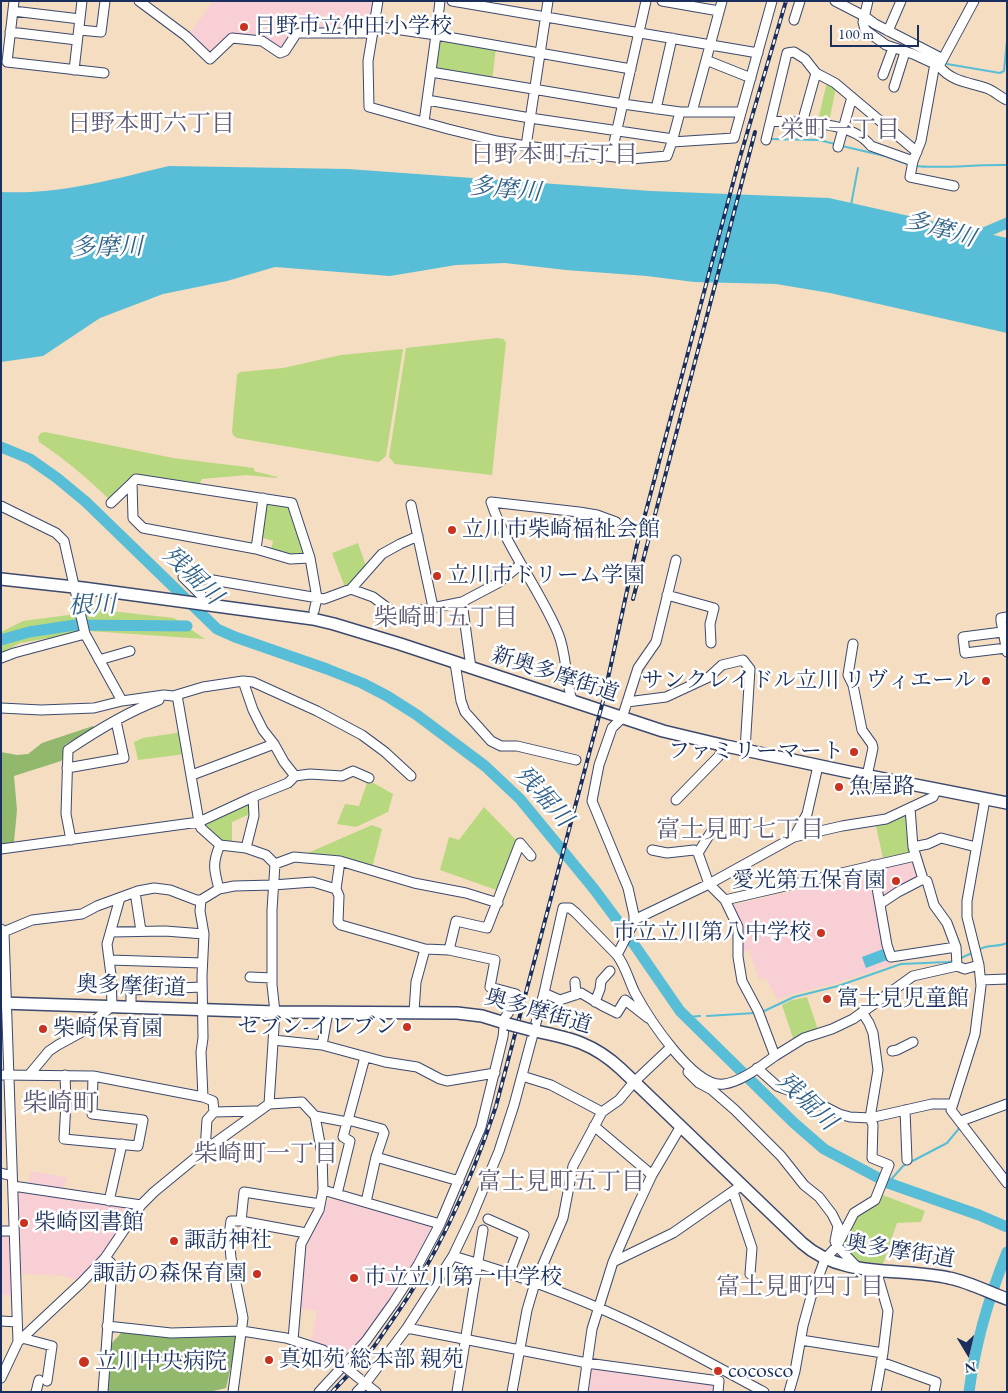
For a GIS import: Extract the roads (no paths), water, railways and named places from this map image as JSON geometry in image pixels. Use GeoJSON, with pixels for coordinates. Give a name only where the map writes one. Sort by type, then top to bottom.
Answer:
{"type":"FeatureCollection","features":[{"type":"Feature","properties":{"kind":"main road","name":"新奥多摩街道"},"geometry":{"type":"LineString","coordinates":[[1,579],[74,586],[313,619],[572,700],[663,731],[818,766],[1007,803]]}},
{"type":"Feature","properties":{"kind":"main road","name":"奥多摩街道"},"geometry":{"type":"LineString","coordinates":[[4,1003],[275,1012],[465,1013],[586,1044],[599,1051],[681,1126],[737,1188],[802,1243],[826,1259],[837,1264],[857,1268],[948,1277],[1003,1298]]}},
{"type":"Feature","properties":{"kind":"street"},"geometry":{"type":"LineString","coordinates":[[14,1],[4,61],[104,73]]}},
{"type":"Feature","properties":{"kind":"street"},"geometry":{"type":"LineString","coordinates":[[74,70],[82,1]]}},
{"type":"Feature","properties":{"kind":"street"},"geometry":{"type":"LineString","coordinates":[[79,30],[102,32],[105,1]]}},
{"type":"Feature","properties":{"kind":"street"},"geometry":{"type":"LineString","coordinates":[[139,1],[186,36],[210,59],[232,38],[262,41],[280,52],[285,52],[296,34],[373,29],[436,35],[631,69]]}},
{"type":"Feature","properties":{"kind":"street"},"geometry":{"type":"LineString","coordinates":[[378,1],[368,61],[369,107],[497,141],[631,159],[667,156],[680,112]]}},
{"type":"Feature","properties":{"kind":"street"},"geometry":{"type":"LineString","coordinates":[[424,122],[440,1]]}},
{"type":"Feature","properties":{"kind":"street"},"geometry":{"type":"LineString","coordinates":[[452,1],[758,53]]}},
{"type":"Feature","properties":{"kind":"street"},"geometry":{"type":"LineString","coordinates":[[526,146],[548,1]]}},
{"type":"Feature","properties":{"kind":"street"},"geometry":{"type":"LineString","coordinates":[[611,156],[646,1]]}},
{"type":"Feature","properties":{"kind":"street"},"geometry":{"type":"LineString","coordinates":[[662,1],[719,11]]}},
{"type":"Feature","properties":{"kind":"street"},"geometry":{"type":"LineString","coordinates":[[692,112],[722,1]]}},
{"type":"Feature","properties":{"kind":"street"},"geometry":{"type":"LineString","coordinates":[[427,100],[672,141],[734,138],[772,1]]}},
{"type":"Feature","properties":{"kind":"street"},"geometry":{"type":"LineString","coordinates":[[794,20],[800,1]]}},
{"type":"Feature","properties":{"kind":"street"},"geometry":{"type":"LineString","coordinates":[[835,1],[941,62],[946,74],[960,82],[988,88],[1007,100]]}},
{"type":"Feature","properties":{"kind":"street"},"geometry":{"type":"LineString","coordinates":[[868,1],[864,16],[865,30],[893,48],[941,62]]}},
{"type":"Feature","properties":{"kind":"street"},"geometry":{"type":"LineString","coordinates":[[888,30],[901,1]]}},
{"type":"Feature","properties":{"kind":"street"},"geometry":{"type":"LineString","coordinates":[[954,186],[910,177],[924,124],[934,69],[941,62],[974,1]]}},
{"type":"Feature","properties":{"kind":"street"},"geometry":{"type":"LineString","coordinates":[[13,11],[80,19]]}},
{"type":"Feature","properties":{"kind":"street"},"geometry":{"type":"LineString","coordinates":[[10,32],[77,40]]}},
{"type":"Feature","properties":{"kind":"street"},"geometry":{"type":"LineString","coordinates":[[656,109],[672,38]]}},
{"type":"Feature","properties":{"kind":"street"},"geometry":{"type":"LineString","coordinates":[[883,74],[893,48]]}},
{"type":"Feature","properties":{"kind":"street"},"geometry":{"type":"LineString","coordinates":[[766,140],[787,53],[794,52],[805,59],[816,73],[835,83],[917,152]]}},
{"type":"Feature","properties":{"kind":"street"},"geometry":{"type":"LineString","coordinates":[[894,87],[906,52]]}},
{"type":"Feature","properties":{"kind":"street"},"geometry":{"type":"LineString","coordinates":[[706,60],[751,78]]}},
{"type":"Feature","properties":{"kind":"street"},"geometry":{"type":"LineString","coordinates":[[431,72],[656,109],[680,112],[741,112]]}},
{"type":"Feature","properties":{"kind":"street"},"geometry":{"type":"LineString","coordinates":[[802,123],[816,73]]}},
{"type":"Feature","properties":{"kind":"street"},"geometry":{"type":"LineString","coordinates":[[839,145],[852,97]]}},
{"type":"Feature","properties":{"kind":"street"},"geometry":{"type":"LineString","coordinates":[[771,120],[832,125],[844,128],[868,141],[871,146],[913,164]]}},
{"type":"Feature","properties":{"kind":"street"},"geometry":{"type":"LineString","coordinates":[[111,503],[136,479],[292,503],[310,558],[317,598],[314,611]]}},
{"type":"Feature","properties":{"kind":"street"},"geometry":{"type":"LineString","coordinates":[[132,483],[133,518],[143,528],[256,548],[290,559],[310,558]]}},
{"type":"Feature","properties":{"kind":"street"},"geometry":{"type":"LineString","coordinates":[[256,548],[263,498]]}},
{"type":"Feature","properties":{"kind":"street"},"geometry":{"type":"LineString","coordinates":[[572,700],[559,635],[552,618],[520,565],[497,520],[491,502],[579,512],[597,515],[616,522]]}},
{"type":"Feature","properties":{"kind":"street"},"geometry":{"type":"LineString","coordinates":[[410,504],[433,608]]}},
{"type":"Feature","properties":{"kind":"street"},"geometry":{"type":"LineString","coordinates":[[1,506],[60,536],[66,549],[85,634],[122,701]]}},
{"type":"Feature","properties":{"kind":"street"},"geometry":{"type":"LineString","coordinates":[[209,605],[182,577],[201,578],[324,599],[351,589],[382,554],[418,536]]}},
{"type":"Feature","properties":{"kind":"street"},"geometry":{"type":"LineString","coordinates":[[619,952],[634,921],[628,888],[592,801],[599,765],[612,728],[622,718],[638,668],[656,642],[676,560]]}},
{"type":"Feature","properties":{"kind":"street"},"geometry":{"type":"LineString","coordinates":[[351,589],[373,597],[397,615],[462,602],[498,582],[520,565]]}},
{"type":"Feature","properties":{"kind":"street"},"geometry":{"type":"LineString","coordinates":[[667,595],[714,608],[710,624],[711,643]]}},
{"type":"Feature","properties":{"kind":"street"},"geometry":{"type":"LineString","coordinates":[[462,602],[471,668]]}},
{"type":"Feature","properties":{"kind":"street"},"geometry":{"type":"LineString","coordinates":[[1002,632],[963,637],[965,653],[1006,650],[1001,618],[1007,617]]}},
{"type":"Feature","properties":{"kind":"street"},"geometry":{"type":"LineString","coordinates":[[1,658],[85,634]]}},
{"type":"Feature","properties":{"kind":"street"},"geometry":{"type":"LineString","coordinates":[[853,644],[848,675],[853,686],[862,730],[873,748],[867,776]]}},
{"type":"Feature","properties":{"kind":"street"},"geometry":{"type":"LineString","coordinates":[[99,660],[130,651]]}},
{"type":"Feature","properties":{"kind":"street"},"geometry":{"type":"LineString","coordinates":[[627,702],[666,697],[709,677],[722,666],[743,660],[750,669],[745,750]]}},
{"type":"Feature","properties":{"kind":"street"},"geometry":{"type":"LineString","coordinates":[[455,663],[461,701],[466,712],[491,741],[501,746],[517,746],[576,760]]}},
{"type":"Feature","properties":{"kind":"street"},"geometry":{"type":"LineString","coordinates":[[243,681],[253,710],[263,730],[295,776]]}},
{"type":"Feature","properties":{"kind":"street"},"geometry":{"type":"LineString","coordinates":[[72,840],[66,814],[68,750],[93,733],[145,705],[204,687],[243,681],[260,684],[317,710],[362,735],[412,776]]}},
{"type":"Feature","properties":{"kind":"street"},"geometry":{"type":"LineString","coordinates":[[1,708],[41,710],[94,708],[122,701],[175,695]]}},
{"type":"Feature","properties":{"kind":"street"},"geometry":{"type":"LineString","coordinates":[[175,695],[192,776],[199,822],[202,828],[220,845],[246,848],[266,855],[275,864]]}},
{"type":"Feature","properties":{"kind":"street"},"geometry":{"type":"LineString","coordinates":[[68,768],[124,758],[116,721]]}},
{"type":"Feature","properties":{"kind":"street"},"geometry":{"type":"LineString","coordinates":[[192,776],[274,744]]}},
{"type":"Feature","properties":{"kind":"street"},"geometry":{"type":"LineString","coordinates":[[676,800],[718,757],[726,746]]}},
{"type":"Feature","properties":{"kind":"street"},"geometry":{"type":"LineString","coordinates":[[794,838],[807,814],[818,766]]}},
{"type":"Feature","properties":{"kind":"street"},"geometry":{"type":"LineString","coordinates":[[1,850],[199,822],[288,783],[295,776],[310,774],[342,776],[353,772],[369,778]]}},
{"type":"Feature","properties":{"kind":"street"},"geometry":{"type":"LineString","coordinates":[[634,921],[709,884],[794,838],[842,826],[879,821],[933,797],[938,789]]}},
{"type":"Feature","properties":{"kind":"street"},"geometry":{"type":"LineString","coordinates":[[246,848],[254,816],[253,797]]}},
{"type":"Feature","properties":{"kind":"street"},"geometry":{"type":"LineString","coordinates":[[985,799],[966,900],[967,917],[981,980],[980,1002],[975,1034],[951,1104],[952,1113],[963,1124],[1007,1183]]}},
{"type":"Feature","properties":{"kind":"street"},"geometry":{"type":"LineString","coordinates":[[910,808],[914,851],[923,879],[927,880],[934,905],[947,923],[956,946],[957,962],[965,969],[978,965]]}},
{"type":"Feature","properties":{"kind":"street"},"geometry":{"type":"LineString","coordinates":[[698,853],[713,829]]}},
{"type":"Feature","properties":{"kind":"street"},"geometry":{"type":"LineString","coordinates":[[725,900],[873,865],[914,851],[941,838],[976,847]]}},
{"type":"Feature","properties":{"kind":"street"},"geometry":{"type":"LineString","coordinates":[[449,950],[456,921],[487,928],[520,843],[531,856]]}},
{"type":"Feature","properties":{"kind":"street"},"geometry":{"type":"LineString","coordinates":[[218,889],[214,859],[220,845]]}},
{"type":"Feature","properties":{"kind":"street"},"geometry":{"type":"LineString","coordinates":[[652,850],[660,853],[694,850],[698,853],[709,884],[725,900],[738,927],[738,958],[742,981],[758,1013],[775,1056]]}},
{"type":"Feature","properties":{"kind":"street"},"geometry":{"type":"LineString","coordinates":[[275,864],[294,858],[340,861],[414,883],[466,893],[498,903]]}},
{"type":"Feature","properties":{"kind":"street"},"geometry":{"type":"LineString","coordinates":[[319,1392],[366,1341],[418,1265],[440,1224],[481,1127],[506,1024],[504,1018],[510,1010],[516,994],[490,987],[495,960],[449,950],[425,949],[341,925],[338,922],[339,896],[336,889],[340,861]]}},
{"type":"Feature","properties":{"kind":"street"},"geometry":{"type":"LineString","coordinates":[[269,1104],[275,1012],[272,978],[275,864]]}},
{"type":"Feature","properties":{"kind":"street"},"geometry":{"type":"LineString","coordinates":[[873,865],[887,945],[893,961],[956,946]]}},
{"type":"Feature","properties":{"kind":"street"},"geometry":{"type":"LineString","coordinates":[[880,904],[923,879]]}},
{"type":"Feature","properties":{"kind":"street"},"geometry":{"type":"LineString","coordinates":[[20,1340],[17,1322],[13,1186],[5,1076],[2,931],[32,920],[82,914],[97,906],[146,889],[163,888],[191,899],[201,900],[218,889],[234,886],[273,886],[313,882],[336,889]]}},
{"type":"Feature","properties":{"kind":"street"},"geometry":{"type":"LineString","coordinates":[[134,892],[141,931]]}},
{"type":"Feature","properties":{"kind":"street"},"geometry":{"type":"LineString","coordinates":[[29,1075],[49,1052],[80,1033],[112,1006],[110,960],[107,944],[120,898]]}},
{"type":"Feature","properties":{"kind":"street"},"geometry":{"type":"LineString","coordinates":[[201,900],[200,911],[204,934],[202,963],[203,1038],[200,1052],[203,1097]]}},
{"type":"Feature","properties":{"kind":"street"},"geometry":{"type":"LineString","coordinates":[[357,1392],[363,1381],[407,1328],[452,1256],[472,1216],[499,1151],[514,1105],[532,1030],[544,993],[563,908],[570,908],[619,952],[634,992],[661,1036]]}},
{"type":"Feature","properties":{"kind":"street"},"geometry":{"type":"LineString","coordinates":[[111,932],[141,931],[204,934]]}},
{"type":"Feature","properties":{"kind":"street"},"geometry":{"type":"LineString","coordinates":[[414,1012],[416,982],[425,949]]}},
{"type":"Feature","properties":{"kind":"street"},"geometry":{"type":"LineString","coordinates":[[110,960],[202,963]]}},
{"type":"Feature","properties":{"kind":"street"},"geometry":{"type":"LineString","coordinates":[[544,993],[560,1000],[581,993],[617,1013],[625,1000],[648,1018],[670,1048],[692,1069],[708,1080],[722,1085],[756,1069],[804,1038],[832,1029],[853,1019],[913,976],[957,962]]}},
{"type":"Feature","properties":{"kind":"street"},"geometry":{"type":"LineString","coordinates":[[595,1002],[601,982],[610,972]]}},
{"type":"Feature","properties":{"kind":"street"},"geometry":{"type":"LineString","coordinates":[[250,977],[272,978]]}},
{"type":"Feature","properties":{"kind":"street"},"geometry":{"type":"LineString","coordinates":[[981,980],[1007,979]]}},
{"type":"Feature","properties":{"kind":"street"},"geometry":{"type":"LineString","coordinates":[[575,982],[576,994]]}},
{"type":"Feature","properties":{"kind":"street"},"geometry":{"type":"LineString","coordinates":[[131,1007],[131,990],[202,988]]}},
{"type":"Feature","properties":{"kind":"street"},"geometry":{"type":"LineString","coordinates":[[322,1046],[328,1012]]}},
{"type":"Feature","properties":{"kind":"street"},"geometry":{"type":"LineString","coordinates":[[789,1392],[811,1297],[826,1259],[837,1246],[854,1213],[875,1200],[889,1166],[872,1158],[874,1125],[870,1118],[878,1070],[873,1033],[862,1012]]}},
{"type":"Feature","properties":{"kind":"street"},"geometry":{"type":"LineString","coordinates":[[273,1040],[322,1046],[417,1067],[447,1081],[495,1073]]}},
{"type":"Feature","properties":{"kind":"street"},"geometry":{"type":"LineString","coordinates":[[892,1051],[898,1050],[912,1042]]}},
{"type":"Feature","properties":{"kind":"street"},"geometry":{"type":"LineString","coordinates":[[512,1392],[527,1310],[535,1283],[563,1218],[573,1166],[602,1112],[618,1100],[670,1048]]}},
{"type":"Feature","properties":{"kind":"street"},"geometry":{"type":"LineString","coordinates":[[670,1048],[672,1056],[699,1083],[712,1090],[735,1110],[781,1156],[804,1185],[819,1197],[832,1214],[838,1226],[835,1241],[837,1246],[857,1268]]}},
{"type":"Feature","properties":{"kind":"street"},"geometry":{"type":"LineString","coordinates":[[337,1194],[350,1141],[343,1137],[365,1057]]}},
{"type":"Feature","properties":{"kind":"street"},"geometry":{"type":"LineString","coordinates":[[756,1069],[777,1086],[850,1117],[870,1118],[932,1104],[951,1104]]}},
{"type":"Feature","properties":{"kind":"street"},"geometry":{"type":"LineString","coordinates":[[65,1075],[64,1139],[138,1146],[143,1120],[92,1114],[93,1076]]}},
{"type":"Feature","properties":{"kind":"street"},"geometry":{"type":"LineString","coordinates":[[5,1076],[93,1076],[203,1097],[213,1101],[214,1112],[207,1120],[206,1150]]}},
{"type":"Feature","properties":{"kind":"street"},"geometry":{"type":"LineString","coordinates":[[522,1076],[551,1085],[602,1112]]}},
{"type":"Feature","properties":{"kind":"street"},"geometry":{"type":"LineString","coordinates":[[1,1378],[20,1340],[81,1284],[105,1258],[141,1205],[154,1192],[257,1111],[269,1104],[302,1102],[315,1116],[322,1154],[323,1190],[319,1210],[301,1244],[293,1340]]}},
{"type":"Feature","properties":{"kind":"street"},"geometry":{"type":"LineString","coordinates":[[963,1124],[1007,1104]]}},
{"type":"Feature","properties":{"kind":"street"},"geometry":{"type":"LineString","coordinates":[[905,1110],[907,1160]]}},
{"type":"Feature","properties":{"kind":"street"},"geometry":{"type":"LineString","coordinates":[[214,1112],[257,1111]]}},
{"type":"Feature","properties":{"kind":"street"},"geometry":{"type":"LineString","coordinates":[[315,1116],[382,1129],[384,1133],[376,1157],[366,1202]]}},
{"type":"Feature","properties":{"kind":"street"},"geometry":{"type":"LineString","coordinates":[[594,1126],[652,1175]]}},
{"type":"Feature","properties":{"kind":"street"},"geometry":{"type":"LineString","coordinates":[[583,1392],[592,1329],[614,1262],[652,1175],[681,1126]]}},
{"type":"Feature","properties":{"kind":"street"},"geometry":{"type":"LineString","coordinates":[[109,1201],[122,1144]]}},
{"type":"Feature","properties":{"kind":"street"},"geometry":{"type":"LineString","coordinates":[[376,1157],[458,1181]]}},
{"type":"Feature","properties":{"kind":"street"},"geometry":{"type":"LineString","coordinates":[[1,1173],[12,1176]]}},
{"type":"Feature","properties":{"kind":"street"},"geometry":{"type":"LineString","coordinates":[[13,1186],[141,1205]]}},
{"type":"Feature","properties":{"kind":"street"},"geometry":{"type":"LineString","coordinates":[[614,1262],[673,1233],[737,1188],[752,1248],[750,1274]]}},
{"type":"Feature","properties":{"kind":"street"},"geometry":{"type":"LineString","coordinates":[[323,1190],[440,1224]]}},
{"type":"Feature","properties":{"kind":"street"},"geometry":{"type":"LineString","coordinates":[[241,1221],[244,1192],[320,1204]]}},
{"type":"Feature","properties":{"kind":"street"},"geometry":{"type":"LineString","coordinates":[[233,1392],[243,1318],[231,1258],[229,1235],[231,1220],[306,1232]]}},
{"type":"Feature","properties":{"kind":"street"},"geometry":{"type":"LineString","coordinates":[[488,1220],[524,1235],[509,1274]]}},
{"type":"Feature","properties":{"kind":"street"},"geometry":{"type":"LineString","coordinates":[[457,1392],[483,1230]]}},
{"type":"Feature","properties":{"kind":"street"},"geometry":{"type":"LineString","coordinates":[[1,1231],[14,1231]]}},
{"type":"Feature","properties":{"kind":"street"},"geometry":{"type":"LineString","coordinates":[[452,1256],[535,1283],[598,1308],[680,1346],[764,1392]]}},
{"type":"Feature","properties":{"kind":"street"},"geometry":{"type":"LineString","coordinates":[[103,1392],[112,1269],[111,1263],[105,1258]]}},
{"type":"Feature","properties":{"kind":"street"},"geometry":{"type":"LineString","coordinates":[[876,1270],[888,1311],[876,1392]]}},
{"type":"Feature","properties":{"kind":"street"},"geometry":{"type":"LineString","coordinates":[[1,1321],[17,1322]]}},
{"type":"Feature","properties":{"kind":"street"},"geometry":{"type":"LineString","coordinates":[[107,1326],[171,1333],[242,1331],[293,1340],[323,1350],[376,1392]]}},
{"type":"Feature","properties":{"kind":"street"},"geometry":{"type":"LineString","coordinates":[[407,1328],[587,1363],[719,1381]]}},
{"type":"Feature","properties":{"kind":"street"},"geometry":{"type":"LineString","coordinates":[[20,1340],[52,1346],[43,1381],[36,1392]]}},
{"type":"Feature","properties":{"kind":"street"},"geometry":{"type":"LineString","coordinates":[[801,1340],[882,1357],[936,1382],[934,1392]]}},
{"type":"Feature","properties":{"kind":"street"},"geometry":{"type":"LineString","coordinates":[[718,1392],[723,1370]]}},
{"type":"Feature","properties":{"kind":"water","name":"多摩川"},"geometry":{"type":"Polygon","coordinates":[[[169,166],[348,169],[651,191],[829,198],[1007,238],[1007,333],[830,293],[776,284],[694,282],[505,263],[456,265],[390,276],[275,267],[227,281],[163,294],[100,318],[43,356],[1,362],[1,192],[65,189],[169,166]]]}},
{"type":"Feature","properties":{"kind":"water"},"geometry":{"type":"Polygon","coordinates":[[[883,949],[887,960],[866,968],[862,957],[883,949]]]}},
{"type":"Feature","properties":{"kind":"waterway"},"geometry":{"type":"LineString","coordinates":[[876,29],[889,36]]}},
{"type":"Feature","properties":{"kind":"waterway"},"geometry":{"type":"LineString","coordinates":[[947,64],[1000,73],[1004,71],[1007,40]]}},
{"type":"Feature","properties":{"kind":"waterway"},"geometry":{"type":"LineString","coordinates":[[900,42],[908,47]]}},
{"type":"Feature","properties":{"kind":"waterway"},"geometry":{"type":"LineString","coordinates":[[770,139],[819,140],[835,144]]}},
{"type":"Feature","properties":{"kind":"waterway"},"geometry":{"type":"LineString","coordinates":[[842,146],[885,156],[910,165]]}},
{"type":"Feature","properties":{"kind":"waterway"},"geometry":{"type":"LineString","coordinates":[[914,166],[1007,165]]}},
{"type":"Feature","properties":{"kind":"waterway"},"geometry":{"type":"LineString","coordinates":[[851,205],[858,168]]}},
{"type":"Feature","properties":{"kind":"waterway","name":"多摩川"},"geometry":{"type":"LineString","coordinates":[[973,240],[1007,223]]}},
{"type":"Feature","properties":{"kind":"waterway","name":"残堀川"},"geometry":{"type":"LineString","coordinates":[[1,447],[30,459],[86,502],[217,629],[362,683],[417,715],[485,766],[520,799],[594,889],[680,1011],[794,1123],[824,1149],[888,1183],[979,1215],[1007,1227]]}},
{"type":"Feature","properties":{"kind":"waterway","name":"根川"},"geometry":{"type":"LineString","coordinates":[[1,640],[29,632],[75,625],[187,626]]}},
{"type":"Feature","properties":{"kind":"waterway"},"geometry":{"type":"LineString","coordinates":[[978,950],[1007,943]]}},
{"type":"Feature","properties":{"kind":"waterway"},"geometry":{"type":"LineString","coordinates":[[961,958],[972,953]]}},
{"type":"Feature","properties":{"kind":"waterway"},"geometry":{"type":"LineString","coordinates":[[762,1012],[794,997],[838,986],[901,964],[954,961]]}},
{"type":"Feature","properties":{"kind":"waterway"},"geometry":{"type":"LineString","coordinates":[[707,1016],[755,1013]]}},
{"type":"Feature","properties":{"kind":"waterway"},"geometry":{"type":"LineString","coordinates":[[687,1017],[700,1016]]}},
{"type":"Feature","properties":{"kind":"waterway"},"geometry":{"type":"LineString","coordinates":[[888,1183],[903,1166],[947,1143],[961,1126]]}},
{"type":"Feature","properties":{"kind":"waterway","name":"残堀川"},"geometry":{"type":"LineString","coordinates":[[969,1392],[975,1356],[984,1321],[994,1286],[1007,1252]]}},
{"type":"Feature","properties":{"kind":"railway"},"geometry":{"type":"LineString","coordinates":[[332,1392],[372,1349],[424,1271],[452,1218],[476,1163],[496,1106],[603,701],[637,545],[738,164],[786,1]]}},
{"type":"Feature","properties":{"kind":"railway"},"geometry":{"type":"LineString","coordinates":[[633,599],[755,132]]}},
{"type":"Feature","properties":{"kind":"place","name":"日野市立仲田小学校"},"geometry":{"type":"Point","coordinates":[244,27]}},
{"type":"Feature","properties":{"kind":"place","name":"立川市柴崎福祉会館"},"geometry":{"type":"Point","coordinates":[452,530]}},
{"type":"Feature","properties":{"kind":"place","name":"立川市ドリーム学園"},"geometry":{"type":"Point","coordinates":[437,576]}},
{"type":"Feature","properties":{"kind":"place","name":"サンクレイドル立川 リヴィエール"},"geometry":{"type":"Point","coordinates":[986,681]}},
{"type":"Feature","properties":{"kind":"place","name":"ファミリーマート"},"geometry":{"type":"Point","coordinates":[854,752]}},
{"type":"Feature","properties":{"kind":"place","name":"魚屋路"},"geometry":{"type":"Point","coordinates":[839,787]}},
{"type":"Feature","properties":{"kind":"place","name":"愛光第五保育園"},"geometry":{"type":"Point","coordinates":[896,881]}},
{"type":"Feature","properties":{"kind":"place","name":"市立立川第八中学校"},"geometry":{"type":"Point","coordinates":[821,933]}},
{"type":"Feature","properties":{"kind":"place","name":"富士見児童館"},"geometry":{"type":"Point","coordinates":[827,999]}},
{"type":"Feature","properties":{"kind":"place","name":"セブン-イレブン"},"geometry":{"type":"Point","coordinates":[407,1027]}},
{"type":"Feature","properties":{"kind":"place","name":"柴崎保育園"},"geometry":{"type":"Point","coordinates":[43,1029]}},
{"type":"Feature","properties":{"kind":"place","name":"柴崎図書館"},"geometry":{"type":"Point","coordinates":[24,1223]}},
{"type":"Feature","properties":{"kind":"place","name":"諏訪神社"},"geometry":{"type":"Point","coordinates":[174,1241]}},
{"type":"Feature","properties":{"kind":"place","name":"諏訪の森保育園"},"geometry":{"type":"Point","coordinates":[257,1274]}},
{"type":"Feature","properties":{"kind":"place","name":"市立立川第一中学校"},"geometry":{"type":"Point","coordinates":[354,1278]}},
{"type":"Feature","properties":{"kind":"place","name":"真如苑 総本部 親苑"},"geometry":{"type":"Point","coordinates":[269,1360]}},
{"type":"Feature","properties":{"kind":"place","name":"立川中央病院"},"geometry":{"type":"Point","coordinates":[84,1362]}},
{"type":"Feature","properties":{"kind":"place","name":"cocosco"},"geometry":{"type":"Point","coordinates":[718,1371]}},
{"type":"Feature","properties":{"kind":"district","name":"日野本町六丁目"},"geometry":{"type":"Point","coordinates":[151,124]}},
{"type":"Feature","properties":{"kind":"district","name":"栄町一丁目"},"geometry":{"type":"Point","coordinates":[840,130]}},
{"type":"Feature","properties":{"kind":"district","name":"日野本町五丁目"},"geometry":{"type":"Point","coordinates":[554,155]}},
{"type":"Feature","properties":{"kind":"district","name":"柴崎町五丁目"},"geometry":{"type":"Point","coordinates":[446,618]}},
{"type":"Feature","properties":{"kind":"district","name":"富士見町七丁目"},"geometry":{"type":"Point","coordinates":[740,830]}},
{"type":"Feature","properties":{"kind":"district","name":"柴崎町"},"geometry":{"type":"Point","coordinates":[60,1104]}},
{"type":"Feature","properties":{"kind":"district","name":"柴崎町一丁目"},"geometry":{"type":"Point","coordinates":[266,1154]}},
{"type":"Feature","properties":{"kind":"district","name":"富士見町五丁目"},"geometry":{"type":"Point","coordinates":[561,1182]}},
{"type":"Feature","properties":{"kind":"district","name":"富士見町四丁目"},"geometry":{"type":"Point","coordinates":[800,1287]}}]}
